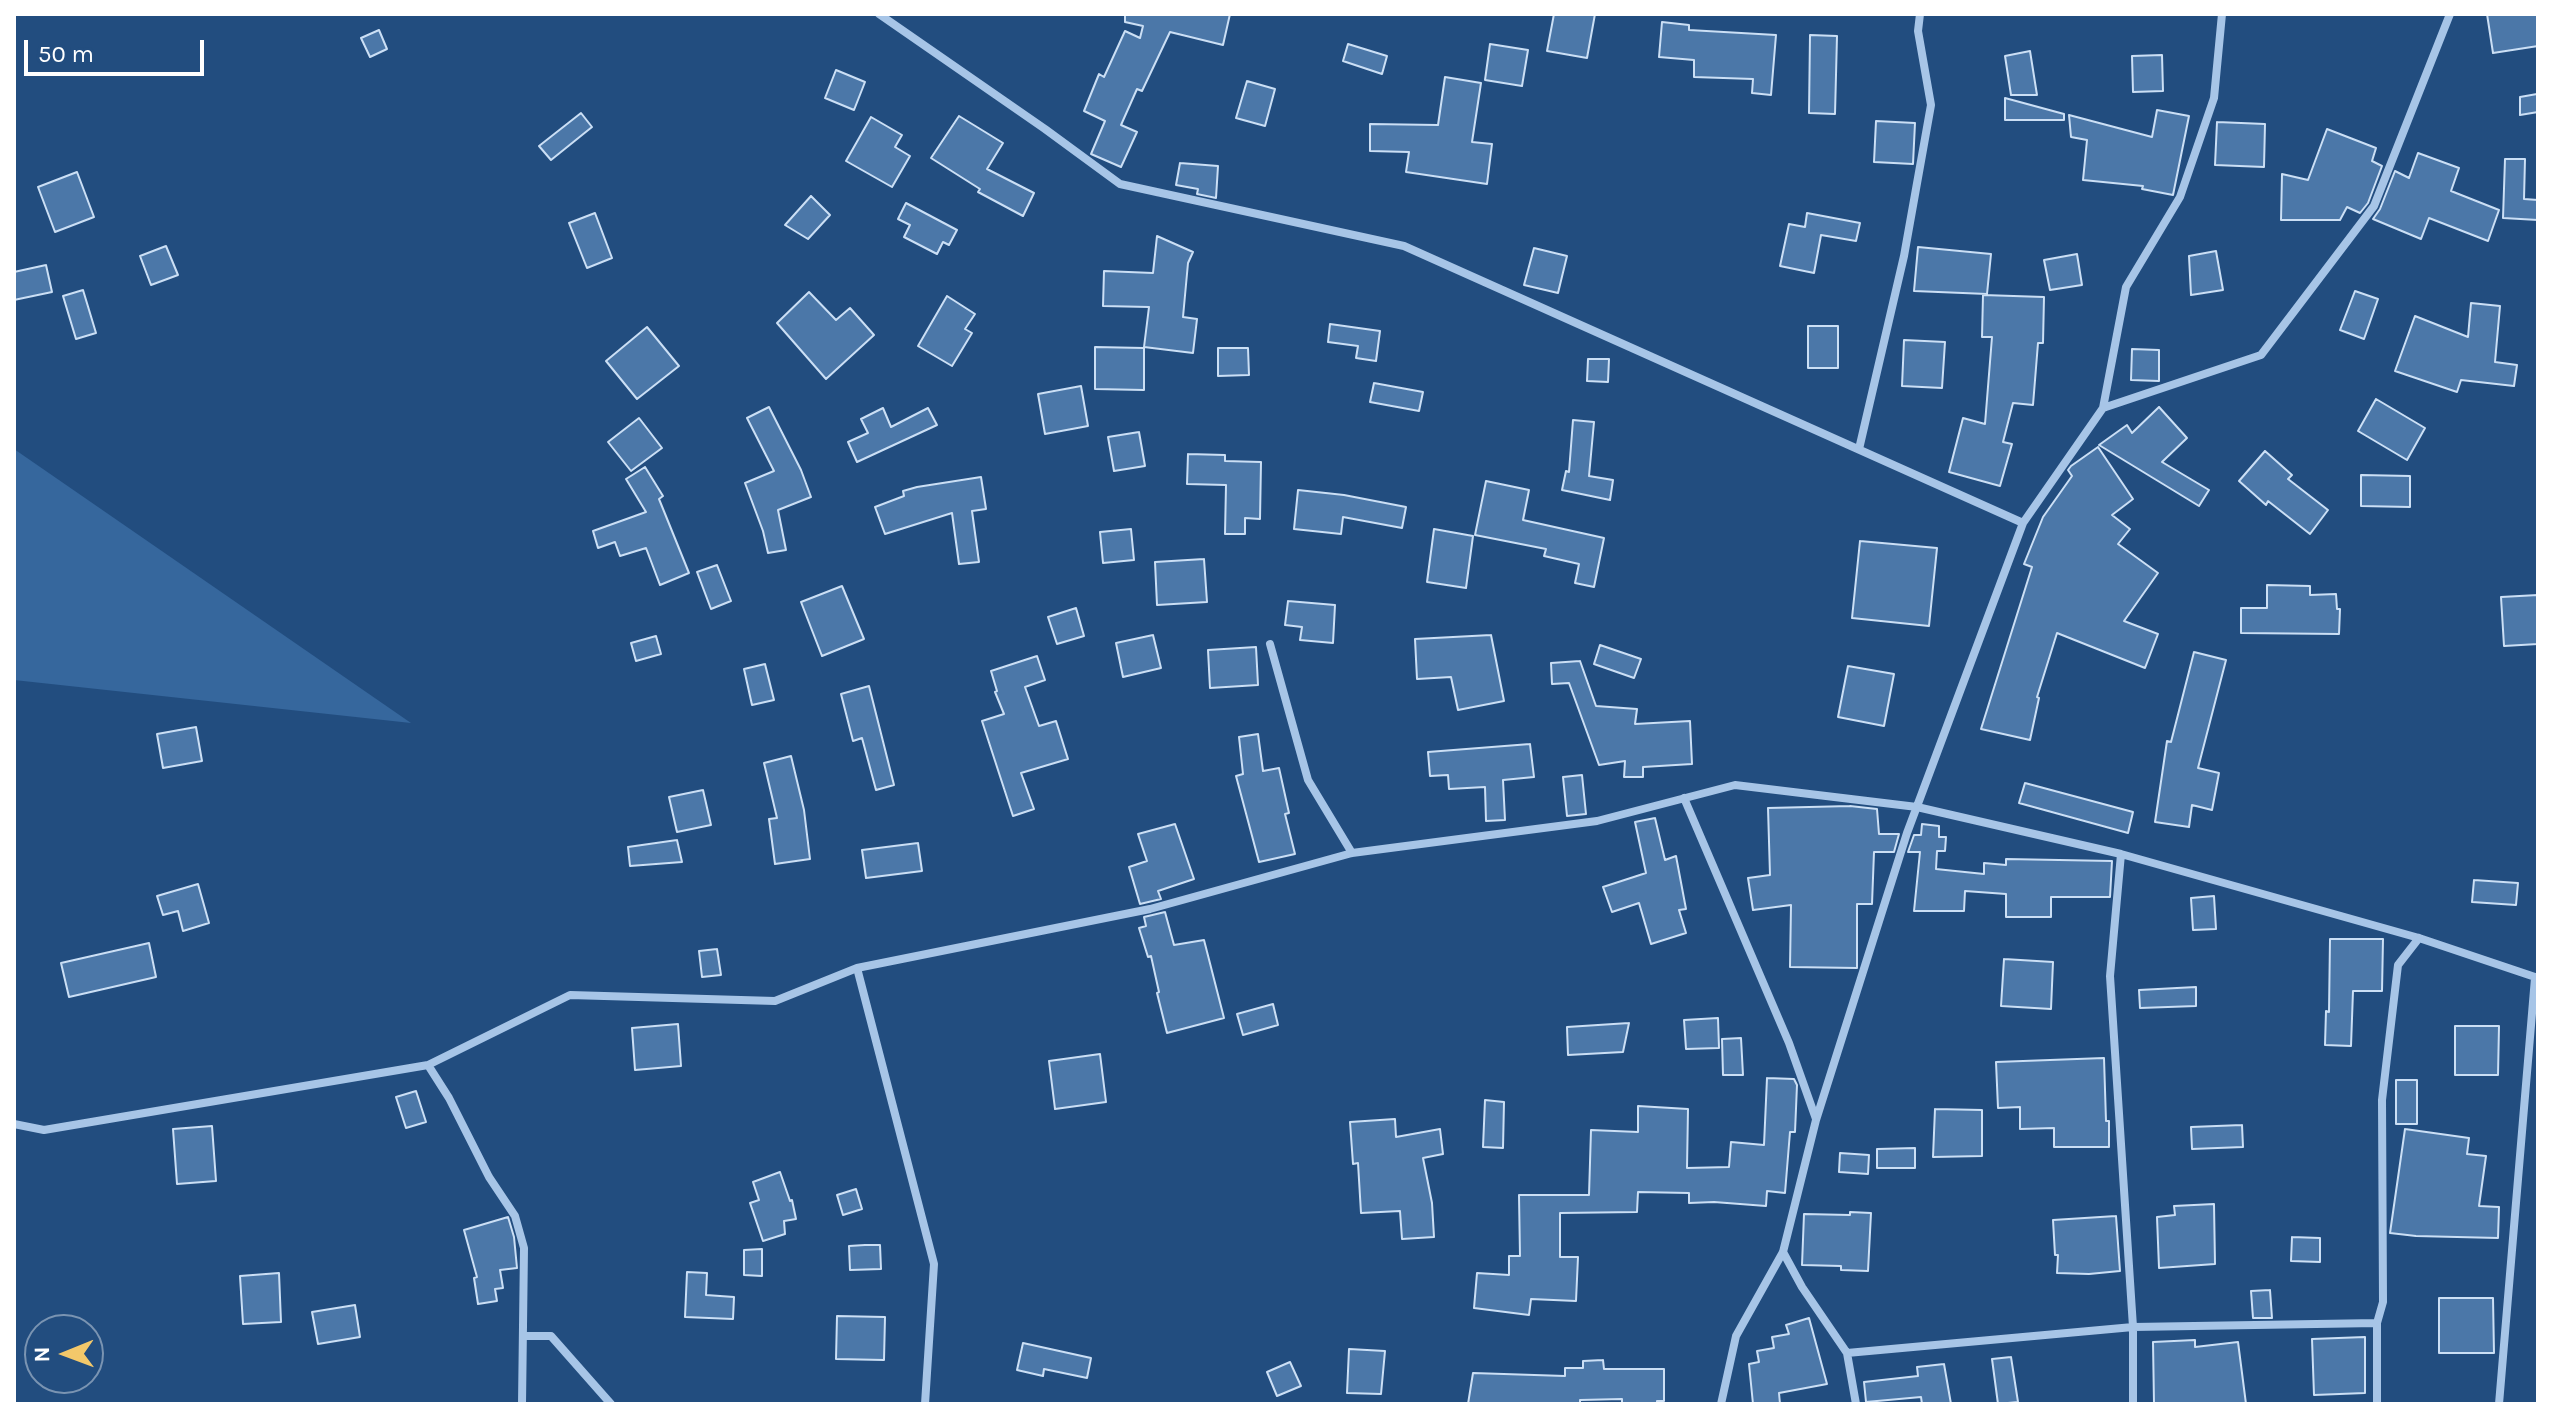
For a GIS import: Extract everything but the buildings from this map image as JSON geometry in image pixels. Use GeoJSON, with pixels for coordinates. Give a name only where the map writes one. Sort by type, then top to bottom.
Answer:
{"type":"FeatureCollection","features":[{"type":"Feature","properties":{"kind":"street"},"geometry":{"type":"LineString","coordinates":[[879,14],[1120,184],[1404,246],[2023,523]]}},
{"type":"Feature","properties":{"kind":"street"},"geometry":{"type":"LineString","coordinates":[[1859,449],[1904,256],[1931,105],[1918,31],[1920,14]]}},
{"type":"Feature","properties":{"kind":"street"},"geometry":{"type":"LineString","coordinates":[[1721,1404],[1736,1336],[1783,1252],[1816,1120],[1917,807],[2023,523],[2103,408],[2126,287],[2180,197],[2214,98],[2222,14]]}},
{"type":"Feature","properties":{"kind":"street"},"geometry":{"type":"LineString","coordinates":[[2103,408],[2261,355],[2374,206],[2450,14]]}},
{"type":"Feature","properties":{"kind":"street"},"geometry":{"type":"LineString","coordinates":[[1270,644],[1308,780],[1352,853]]}},
{"type":"Feature","properties":{"kind":"street"},"geometry":{"type":"LineString","coordinates":[[14,1124],[44,1130],[428,1065],[570,995],[775,1001],[857,968],[1150,909],[1352,853],[1597,821],[1735,785],[1917,807],[2121,854],[2419,938],[2537,978],[2499,1404]]}},
{"type":"Feature","properties":{"kind":"street"},"geometry":{"type":"LineString","coordinates":[[1684,798],[1789,1043],[1816,1120]]}},
{"type":"Feature","properties":{"kind":"street"},"geometry":{"type":"LineString","coordinates":[[2121,854],[2110,976],[2133,1327],[2133,1404]]}},
{"type":"Feature","properties":{"kind":"street"},"geometry":{"type":"LineString","coordinates":[[2377,1404],[2377,1323],[2383,1302],[2382,1100],[2398,965],[2419,938]]}},
{"type":"Feature","properties":{"kind":"street"},"geometry":{"type":"LineString","coordinates":[[857,968],[934,1264],[925,1404]]}},
{"type":"Feature","properties":{"kind":"street"},"geometry":{"type":"LineString","coordinates":[[428,1065],[449,1098],[489,1177],[515,1216],[524,1248],[522,1404]]}},
{"type":"Feature","properties":{"kind":"street"},"geometry":{"type":"LineString","coordinates":[[1783,1252],[1802,1287],[1847,1353],[1856,1404]]}},
{"type":"Feature","properties":{"kind":"street"},"geometry":{"type":"LineString","coordinates":[[1847,1353],[2133,1327],[2377,1323]]}},
{"type":"Feature","properties":{"kind":"street"},"geometry":{"type":"LineString","coordinates":[[523,1336],[551,1336],[611,1404]]}},
{"type":"Feature","properties":{"kind":"shaded area"},"geometry":{"type":"Polygon","coordinates":[[[14,449],[411,723],[14,680],[14,449]]]}}]}
